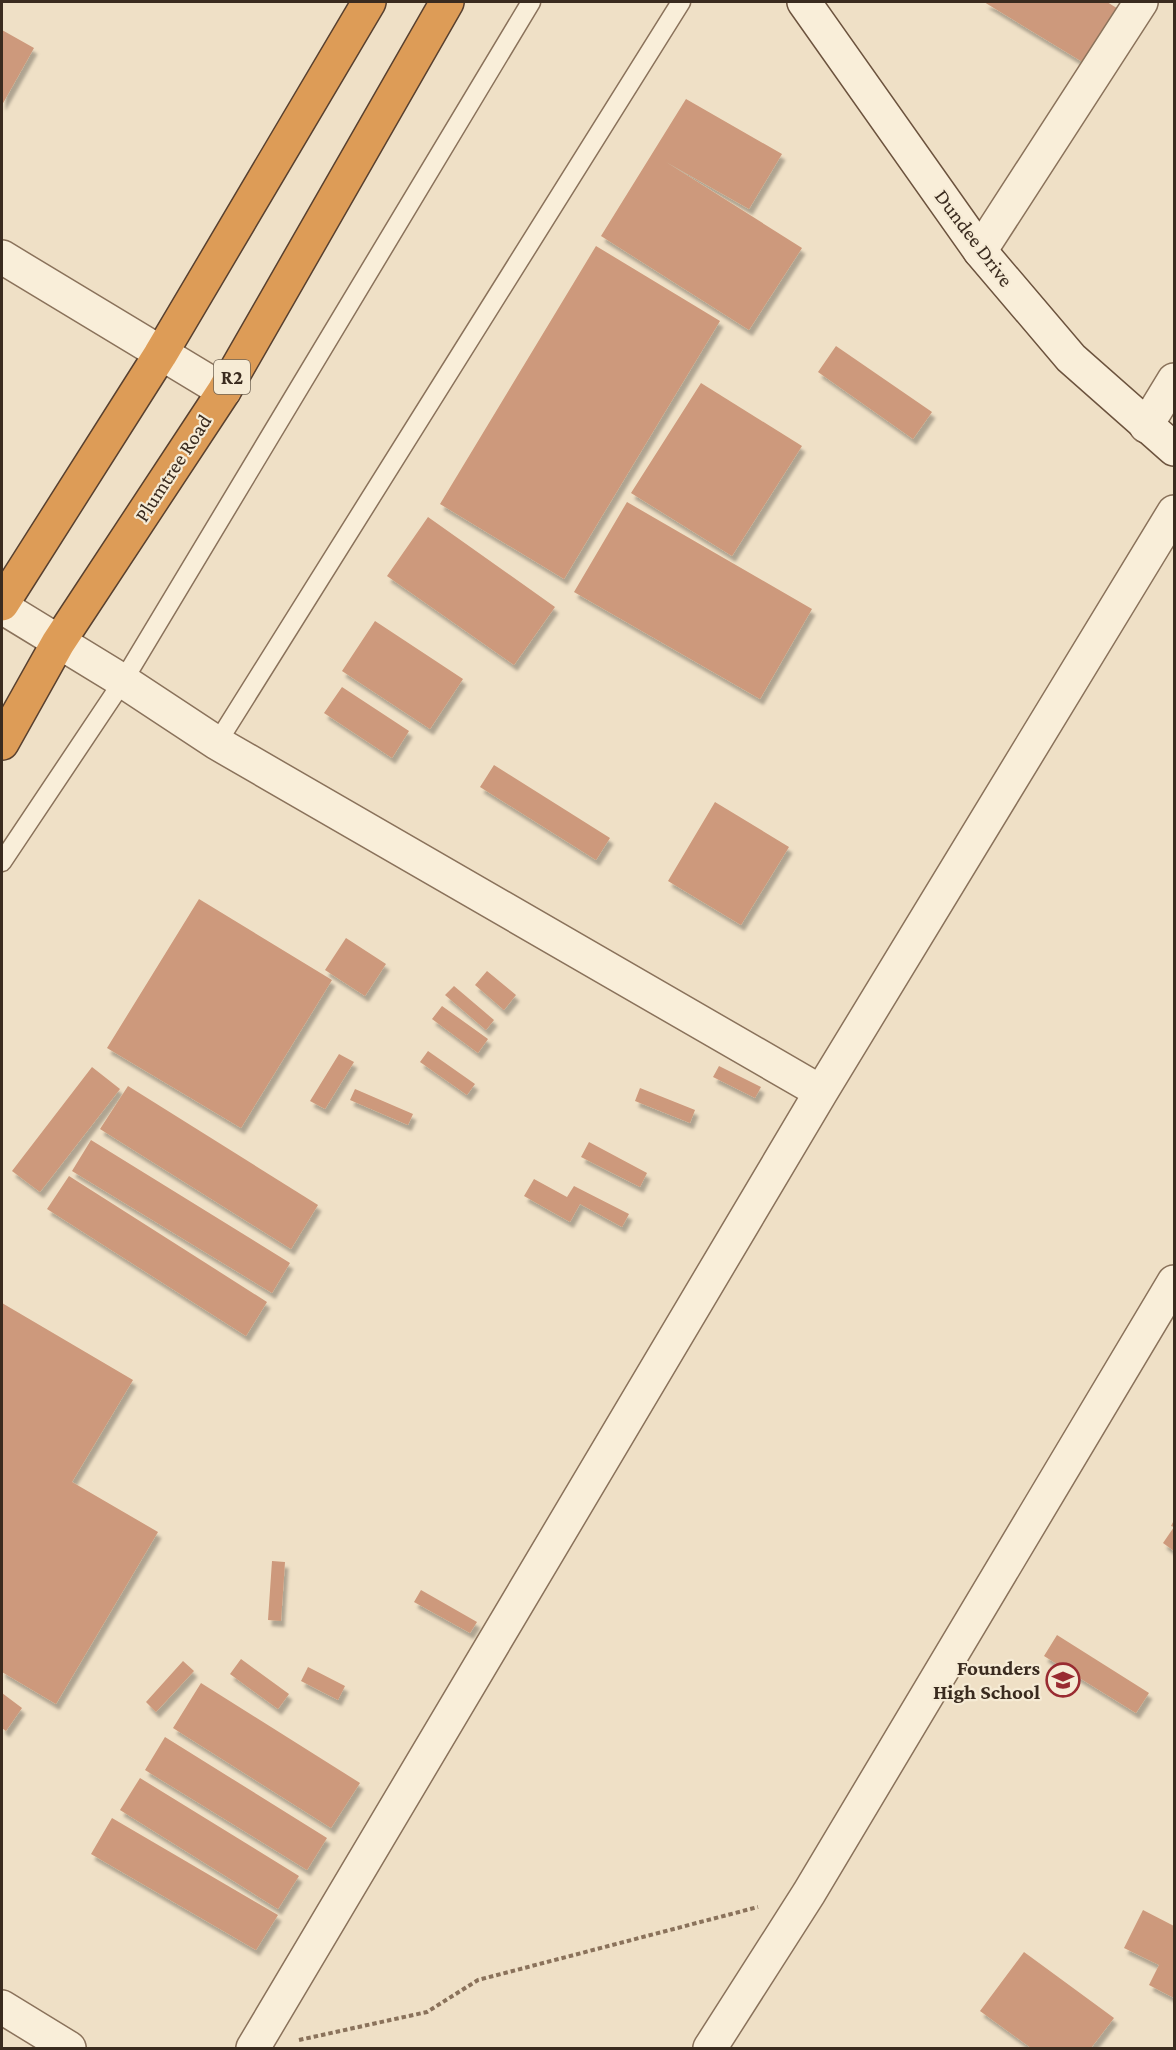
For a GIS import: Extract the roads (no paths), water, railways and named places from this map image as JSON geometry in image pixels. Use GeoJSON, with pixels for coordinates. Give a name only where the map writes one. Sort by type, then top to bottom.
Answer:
{"type":"FeatureCollection","features":[{"type":"Feature","properties":{"kind":"highway"},"geometry":{"type":"LineString","coordinates":[[2,606],[160,355],[369,2]]}},
{"type":"Feature","properties":{"kind":"highway","name":"Plumtree Road"},"geometry":{"type":"LineString","coordinates":[[2,743],[58,643],[224,391],[447,2]]}},
{"type":"Feature","properties":{"kind":"street","name":"Dundee Drive"},"geometry":{"type":"LineString","coordinates":[[804,2],[980,251],[1071,358],[1174,449]]}},
{"type":"Feature","properties":{"kind":"street"},"geometry":{"type":"LineString","coordinates":[[980,251],[1141,2]]}},
{"type":"Feature","properties":{"kind":"street"},"geometry":{"type":"LineString","coordinates":[[2,257],[160,355],[224,391]]}},
{"type":"Feature","properties":{"kind":"street"},"geometry":{"type":"LineString","coordinates":[[1146,426],[1174,380]]}},
{"type":"Feature","properties":{"kind":"street"},"geometry":{"type":"LineString","coordinates":[[253,2049],[821,1092],[1174,512]]}},
{"type":"Feature","properties":{"kind":"street"},"geometry":{"type":"LineString","coordinates":[[2,606],[217,743],[821,1092]]}},
{"type":"Feature","properties":{"kind":"street"},"geometry":{"type":"LineString","coordinates":[[710,2049],[809,1893],[1174,1282]]}},
{"type":"Feature","properties":{"kind":"street"},"geometry":{"type":"LineString","coordinates":[[2,2007],[69,2049]]}},
{"type":"Feature","properties":{"kind":"lane"},"geometry":{"type":"LineString","coordinates":[[2,862],[123,681],[531,2]]}},
{"type":"Feature","properties":{"kind":"lane"},"geometry":{"type":"LineString","coordinates":[[217,743],[681,2]]}},
{"type":"Feature","properties":{"kind":"place","name":"Founders High School"},"geometry":{"type":"Point","coordinates":[1063,1680]}}]}
